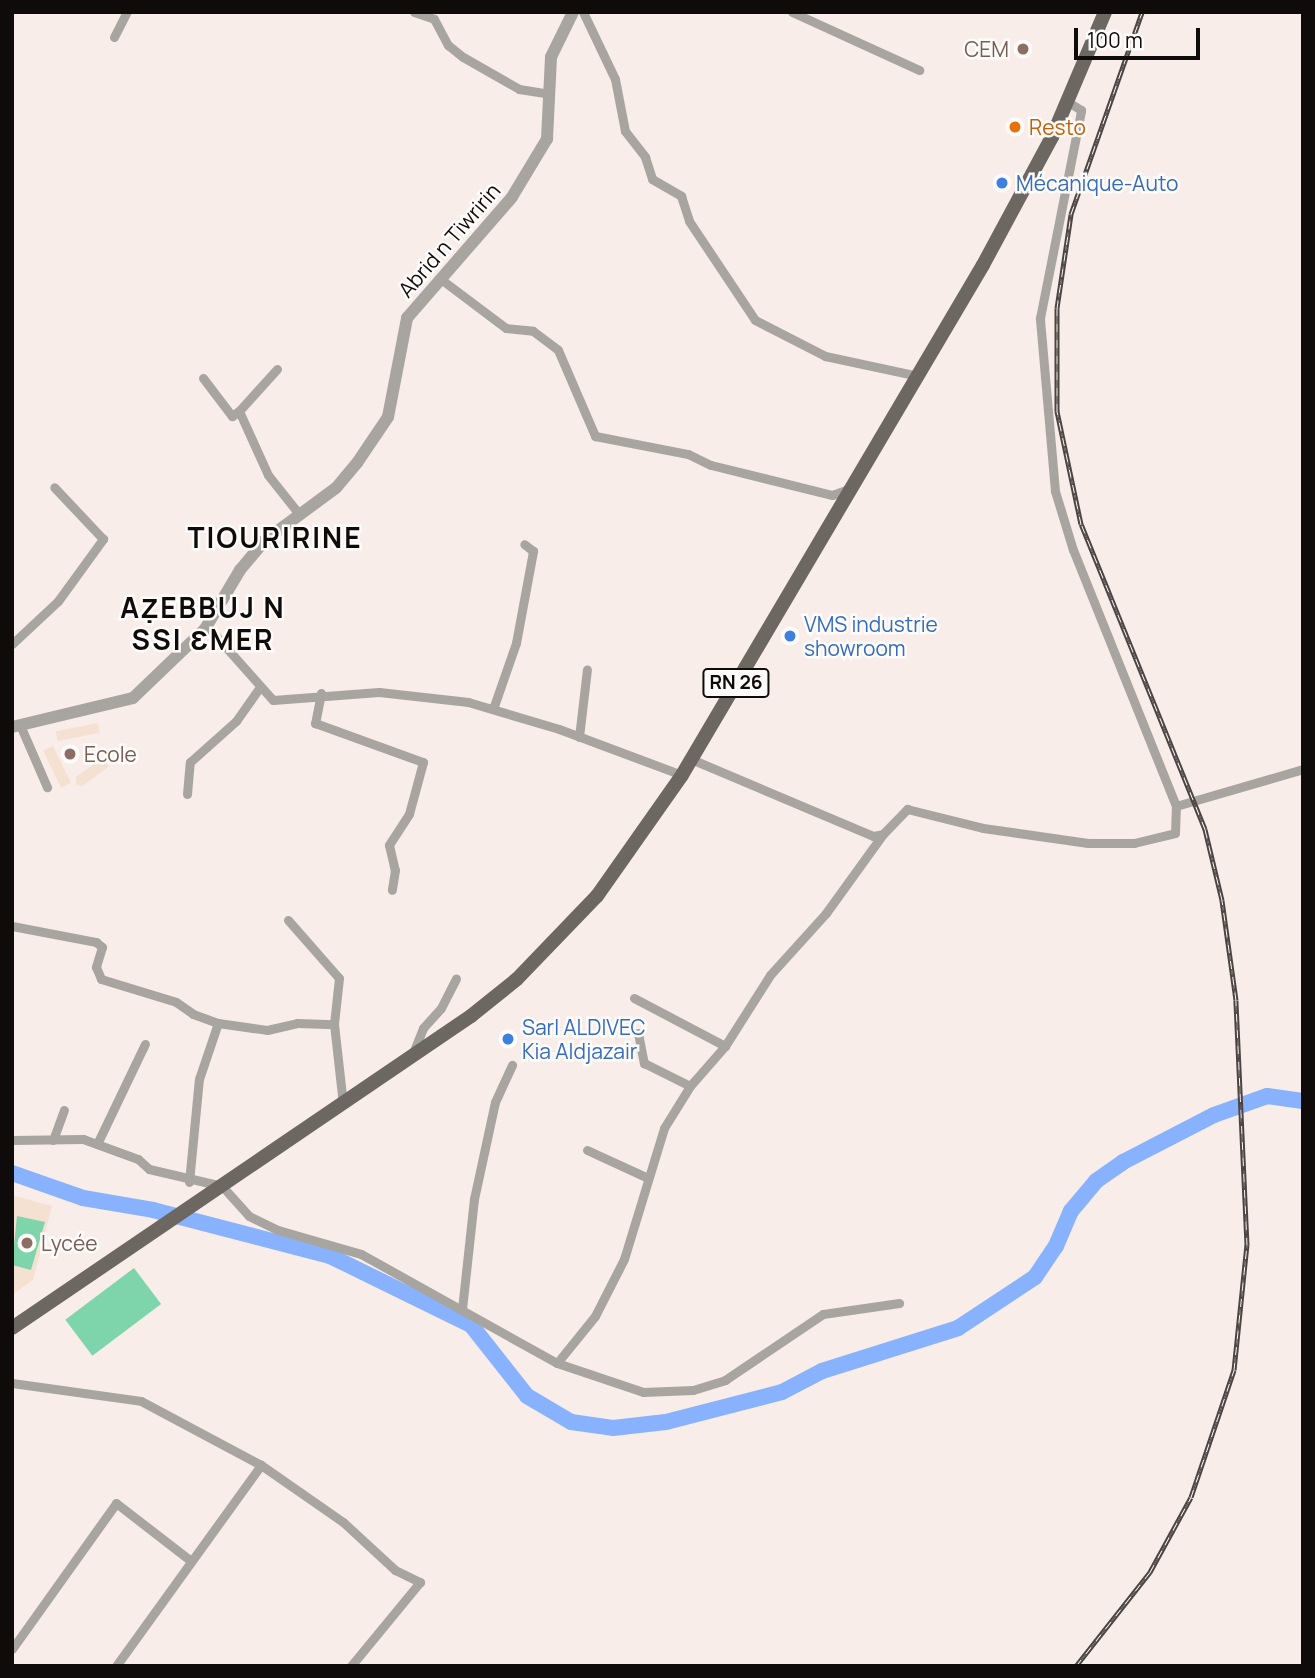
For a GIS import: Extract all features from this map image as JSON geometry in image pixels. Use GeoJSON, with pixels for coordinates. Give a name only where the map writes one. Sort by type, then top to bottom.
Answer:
{"type":"FeatureCollection","features":[{"type":"Feature","properties":{"kind":"main road","name":"RN 26"},"geometry":{"type":"LineString","coordinates":[[12,1328],[343,1106],[494,999],[597,896],[682,775],[919,376],[1068,102],[1105,12]]}},
{"type":"Feature","properties":{"kind":"street"},"geometry":{"type":"LineString","coordinates":[[114,37],[127,12]]}},
{"type":"Feature","properties":{"kind":"street"},"geometry":{"type":"LineString","coordinates":[[414,12],[434,19],[448,45],[463,57],[519,89],[550,94]]}},
{"type":"Feature","properties":{"kind":"street","name":"Abrid n Tiwririn"},"geometry":{"type":"LineString","coordinates":[[16,726],[133,698],[181,656],[207,626],[240,570],[264,541],[336,488],[377,435],[395,395],[407,318],[512,197],[547,139],[551,57],[573,12]]}},
{"type":"Feature","properties":{"kind":"street"},"geometry":{"type":"LineString","coordinates":[[583,12],[615,79],[625,131],[645,158],[652,179],[681,196],[689,221],[755,320],[825,356],[906,377],[919,376]]}},
{"type":"Feature","properties":{"kind":"street"},"geometry":{"type":"LineString","coordinates":[[792,12],[919,70]]}},
{"type":"Feature","properties":{"kind":"street"},"geometry":{"type":"LineString","coordinates":[[557,1363],[595,1316],[624,1259],[646,1177],[664,1128],[690,1086],[726,1046],[770,975],[826,914],[883,834],[907,809],[1042,838],[1134,843],[1175,833],[1176,806],[1073,550],[1055,491],[1040,317],[1081,110],[1068,102]]}},
{"type":"Feature","properties":{"kind":"street"},"geometry":{"type":"LineString","coordinates":[[442,280],[506,328],[533,331],[558,350],[595,436],[688,454],[711,465],[832,495],[851,488]]}},
{"type":"Feature","properties":{"kind":"street"},"geometry":{"type":"LineString","coordinates":[[203,378],[232,416],[277,369]]}},
{"type":"Feature","properties":{"kind":"street"},"geometry":{"type":"LineString","coordinates":[[239,411],[268,475],[299,514]]}},
{"type":"Feature","properties":{"kind":"street"},"geometry":{"type":"LineString","coordinates":[[12,644],[66,592],[103,539],[54,486]]}},
{"type":"Feature","properties":{"kind":"street"},"geometry":{"type":"LineString","coordinates":[[493,709],[516,643],[533,551],[524,544]]}},
{"type":"Feature","properties":{"kind":"street"},"geometry":{"type":"LineString","coordinates":[[207,626],[273,700],[286,702],[321,693],[423,696],[493,709],[682,775]]}},
{"type":"Feature","properties":{"kind":"street"},"geometry":{"type":"LineString","coordinates":[[579,737],[587,669]]}},
{"type":"Feature","properties":{"kind":"street"},"geometry":{"type":"LineString","coordinates":[[187,794],[190,762],[236,721],[260,687]]}},
{"type":"Feature","properties":{"kind":"street"},"geometry":{"type":"LineString","coordinates":[[321,693],[316,723],[423,762],[409,814],[388,845],[395,870],[393,890]]}},
{"type":"Feature","properties":{"kind":"street"},"geometry":{"type":"LineString","coordinates":[[16,726],[47,787]]}},
{"type":"Feature","properties":{"kind":"street"},"geometry":{"type":"LineString","coordinates":[[691,760],[851,829],[873,836],[883,834]]}},
{"type":"Feature","properties":{"kind":"street"},"geometry":{"type":"LineString","coordinates":[[1176,806],[1303,769]]}},
{"type":"Feature","properties":{"kind":"street"},"geometry":{"type":"LineString","coordinates":[[288,920],[339,978],[334,1024],[343,1106]]}},
{"type":"Feature","properties":{"kind":"street"},"geometry":{"type":"LineString","coordinates":[[12,926],[96,942],[102,947],[96,967],[100,979],[176,1002],[193,1014],[218,1023],[267,1030],[297,1023],[334,1024]]}},
{"type":"Feature","properties":{"kind":"street"},"geometry":{"type":"LineString","coordinates":[[412,1058],[423,1028],[442,1008],[456,979]]}},
{"type":"Feature","properties":{"kind":"street"},"geometry":{"type":"LineString","coordinates":[[634,998],[726,1046]]}},
{"type":"Feature","properties":{"kind":"street"},"geometry":{"type":"LineString","coordinates":[[189,1182],[200,1079],[218,1023]]}},
{"type":"Feature","properties":{"kind":"street"},"geometry":{"type":"LineString","coordinates":[[638,1033],[644,1063],[690,1086]]}},
{"type":"Feature","properties":{"kind":"street"},"geometry":{"type":"LineString","coordinates":[[97,1144],[145,1044]]}},
{"type":"Feature","properties":{"kind":"street"},"geometry":{"type":"LineString","coordinates":[[463,1309],[474,1199],[495,1102],[512,1065]]}},
{"type":"Feature","properties":{"kind":"street"},"geometry":{"type":"LineString","coordinates":[[53,1139],[64,1110]]}},
{"type":"Feature","properties":{"kind":"street"},"geometry":{"type":"LineString","coordinates":[[12,1140],[53,1139],[97,1144],[138,1159],[149,1169],[189,1182],[222,1186],[249,1216],[278,1230],[361,1254],[557,1363],[643,1392],[693,1390],[725,1380],[823,1314],[899,1303]]}},
{"type":"Feature","properties":{"kind":"street"},"geometry":{"type":"LineString","coordinates":[[587,1150],[646,1177]]}},
{"type":"Feature","properties":{"kind":"street"},"geometry":{"type":"LineString","coordinates":[[12,1383],[141,1401],[261,1465],[343,1522],[395,1570],[420,1582],[351,1666]]}},
{"type":"Feature","properties":{"kind":"street"},"geometry":{"type":"LineString","coordinates":[[116,1666],[261,1465]]}},
{"type":"Feature","properties":{"kind":"street"},"geometry":{"type":"LineString","coordinates":[[12,1649],[116,1503],[191,1561]]}},
{"type":"Feature","properties":{"kind":"shaded area"},"geometry":{"type":"Polygon","coordinates":[[[98,723],[100,733],[58,741],[56,731],[98,723]]]}},
{"type":"Feature","properties":{"kind":"shaded area"},"geometry":{"type":"Polygon","coordinates":[[[53,746],[71,783],[61,788],[43,751],[53,746]]]}},
{"type":"Feature","properties":{"kind":"shaded area"},"geometry":{"type":"Polygon","coordinates":[[[102,758],[109,766],[83,786],[76,785],[76,777],[102,758]]]}},
{"type":"Feature","properties":{"kind":"shaded area","name":"Lycée"},"geometry":{"type":"Polygon","coordinates":[[[12,1195],[52,1206],[33,1280],[12,1295],[12,1195]]]}},
{"type":"Feature","properties":{"kind":"green space"},"geometry":{"type":"Polygon","coordinates":[[[17,1216],[45,1222],[31,1270],[12,1265],[17,1216]]]}},
{"type":"Feature","properties":{"kind":"green space"},"geometry":{"type":"Polygon","coordinates":[[[134,1268],[161,1304],[92,1356],[65,1320],[134,1268]]]}},
{"type":"Feature","properties":{"kind":"waterway"},"geometry":{"type":"LineString","coordinates":[[12,1173],[83,1198],[153,1210],[330,1256],[471,1325],[527,1396],[571,1422],[613,1428],[666,1422],[782,1392],[822,1371],[958,1328],[1035,1277],[1056,1246],[1071,1211],[1096,1181],[1123,1162],[1214,1115],[1267,1096],[1303,1101]]}},
{"type":"Feature","properties":{"kind":"railway"},"geometry":{"type":"LineString","coordinates":[[1076,1666],[1150,1572],[1191,1497],[1234,1370],[1247,1245],[1236,1000],[1222,900],[1205,829],[1081,524],[1057,411],[1057,308],[1071,214],[1142,12]]}},
{"type":"Feature","properties":{"kind":"place","name":"CEM"},"geometry":{"type":"Point","coordinates":[1023,49]}},
{"type":"Feature","properties":{"kind":"place","name":"Resto"},"geometry":{"type":"Point","coordinates":[1015,127]}},
{"type":"Feature","properties":{"kind":"place","name":"Mécanique-Auto"},"geometry":{"type":"Point","coordinates":[1002,183]}},
{"type":"Feature","properties":{"kind":"place","name":"VMS industrie showroom"},"geometry":{"type":"Point","coordinates":[790,636]}},
{"type":"Feature","properties":{"kind":"place","name":"Ecole"},"geometry":{"type":"Point","coordinates":[70,754]}},
{"type":"Feature","properties":{"kind":"place","name":"Sarl ALDIVEC Kia Aldjazair"},"geometry":{"type":"Point","coordinates":[508,1039]}},
{"type":"Feature","properties":{"kind":"place","name":"Lycée"},"geometry":{"type":"Point","coordinates":[27,1243]}},
{"type":"Feature","properties":{"kind":"district","name":"TIOURIRINE"},"geometry":{"type":"Point","coordinates":[275,537]}},
{"type":"Feature","properties":{"kind":"district","name":"AẒEBBUJ N SSI ƐMER"},"geometry":{"type":"Point","coordinates":[203,623]}}]}
